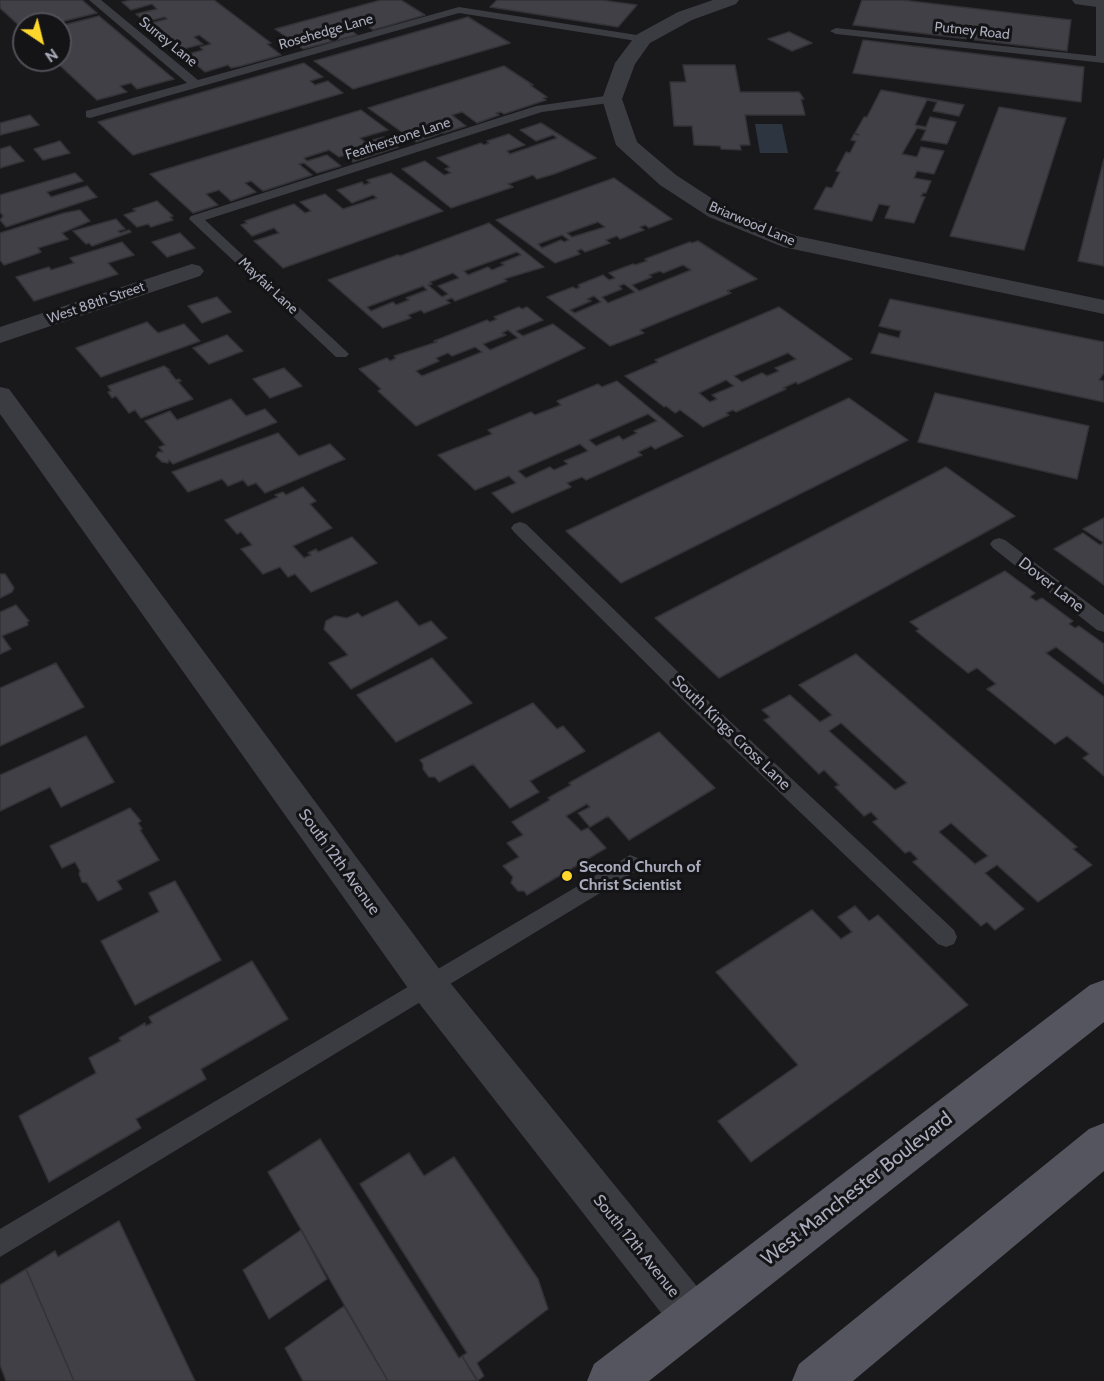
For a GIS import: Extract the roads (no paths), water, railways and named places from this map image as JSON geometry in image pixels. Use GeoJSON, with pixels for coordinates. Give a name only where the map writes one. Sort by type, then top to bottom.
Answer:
{"type":"FeatureCollection","features":[{"type":"Feature","properties":{"kind":"main road","name":"West Manchester Boulevard"},"geometry":{"type":"LineString","coordinates":[[611,1381],[1104,998]]}},
{"type":"Feature","properties":{"kind":"main road"},"geometry":{"type":"LineString","coordinates":[[817,1381],[1104,1144]]}},
{"type":"Feature","properties":{"kind":"street"},"geometry":{"type":"LineString","coordinates":[[612,99],[625,63],[643,39],[685,16],[730,0]]}},
{"type":"Feature","properties":{"kind":"street"},"geometry":{"type":"LineString","coordinates":[[1082,0],[1102,2]]}},
{"type":"Feature","properties":{"kind":"street","name":"Briarwood Lane"},"geometry":{"type":"LineString","coordinates":[[612,99],[627,146],[668,180],[717,212],[791,242],[1104,307]]}},
{"type":"Feature","properties":{"kind":"street","name":"West 88th Street"},"geometry":{"type":"LineString","coordinates":[[0,336],[192,271]]}},
{"type":"Feature","properties":{"kind":"street","name":"South 12th Avenue"},"geometry":{"type":"LineString","coordinates":[[0,395],[429,986],[692,1317]]}},
{"type":"Feature","properties":{"kind":"lane","name":"Surrey Lane"},"geometry":{"type":"LineString","coordinates":[[94,0],[196,84]]}},
{"type":"Feature","properties":{"kind":"lane"},"geometry":{"type":"LineString","coordinates":[[1102,2],[1103,60]]}},
{"type":"Feature","properties":{"kind":"lane","name":"Rosehedge Lane"},"geometry":{"type":"LineString","coordinates":[[90,114],[459,10],[643,39]]}},
{"type":"Feature","properties":{"kind":"lane","name":"Putney Road"},"geometry":{"type":"LineString","coordinates":[[836,31],[1103,60]]}},
{"type":"Feature","properties":{"kind":"lane","name":"Featherstone Lane"},"geometry":{"type":"LineString","coordinates":[[196,219],[540,109],[612,99]]}},
{"type":"Feature","properties":{"kind":"lane","name":"Mayfair Lane"},"geometry":{"type":"LineString","coordinates":[[196,219],[340,354]]}},
{"type":"Feature","properties":{"kind":"lane","name":"South Kings Cross Lane"},"geometry":{"type":"LineString","coordinates":[[520,528],[698,702],[946,937]]}},
{"type":"Feature","properties":{"kind":"lane","name":"Dover Lane"},"geometry":{"type":"LineString","coordinates":[[999,544],[1104,625]]}},
{"type":"Feature","properties":{"kind":"lane"},"geometry":{"type":"LineString","coordinates":[[0,1244],[630,864]]}},
{"type":"Feature","properties":{"kind":"water"},"geometry":{"type":"Polygon","coordinates":[[[755,124],[782,124],[788,153],[760,153],[755,124]]]}},
{"type":"Feature","properties":{"kind":"place","name":"Second Church of Christ Scientist"},"geometry":{"type":"Point","coordinates":[567,876]}}]}
